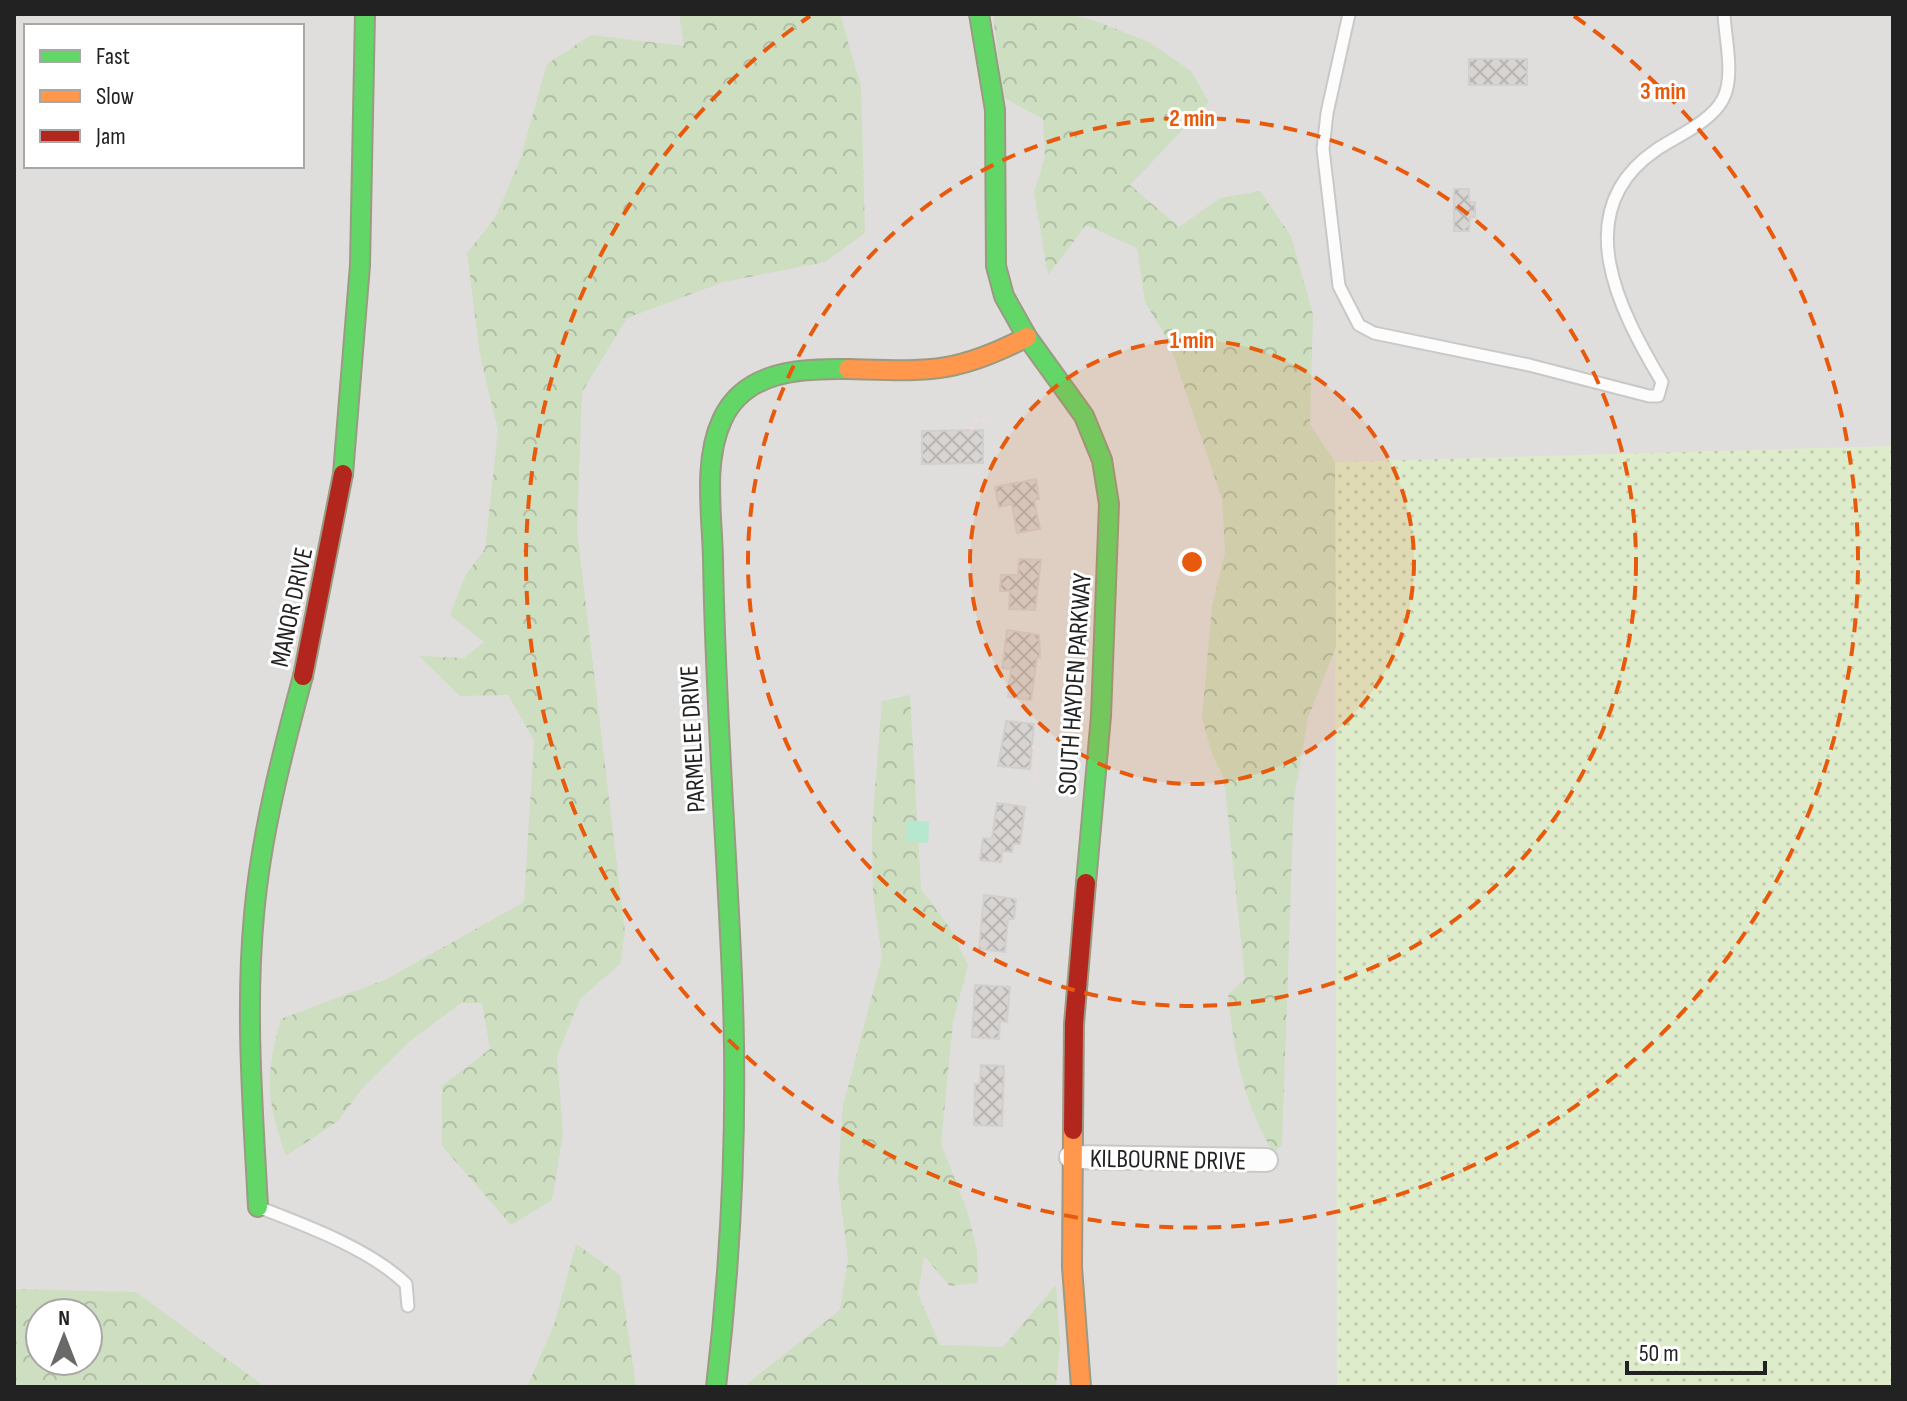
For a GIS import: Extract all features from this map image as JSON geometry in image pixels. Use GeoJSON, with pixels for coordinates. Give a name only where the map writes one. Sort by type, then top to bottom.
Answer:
{"type":"FeatureCollection","features":[{"type":"Feature","properties":{"kind":"street","name":"MANOR DRIVE"},"geometry":{"type":"LineString","coordinates":[[258,1207],[250,1057],[254,914],[274,791],[313,637],[344,466],[360,265],[365,14]]}},
{"type":"Feature","properties":{"kind":"street","name":"SOUTH HAYDEN PARKWAY"},"geometry":{"type":"LineString","coordinates":[[979,14],[995,110],[996,266],[1004,296],[1027,337],[1084,416],[1102,460],[1109,504],[1101,716],[1074,1024],[1072,1267],[1081,1387]]}},
{"type":"Feature","properties":{"kind":"street","name":"PARMELEE DRIVE"},"geometry":{"type":"LineString","coordinates":[[716,1387],[723,1336],[735,1053],[732,958],[714,686],[713,487],[717,435],[733,401],[753,383],[780,372],[943,370],[984,360],[1027,337]]}},
{"type":"Feature","properties":{"kind":"street","name":"KILBOURNE DRIVE"},"geometry":{"type":"LineString","coordinates":[[1071,1157],[1266,1160]]}},
{"type":"Feature","properties":{"kind":"lane"},"geometry":{"type":"LineString","coordinates":[[1349,14],[1327,113],[1323,149],[1339,286],[1359,325],[1374,333],[1529,365],[1649,396],[1658,396],[1662,382],[1631,329],[1617,292],[1607,255],[1607,230],[1616,192],[1631,169],[1712,114],[1724,98],[1728,81],[1724,14]]}},
{"type":"Feature","properties":{"kind":"lane"},"geometry":{"type":"LineString","coordinates":[[258,1207],[309,1227],[380,1265],[406,1284],[408,1306]]}},
{"type":"Feature","properties":{"kind":"path"},"geometry":{"type":"LineString","coordinates":[[971,430],[976,421],[991,417]]}},
{"type":"Feature","properties":{"kind":"path"},"geometry":{"type":"LineString","coordinates":[[1032,747],[1038,747],[1035,781]]}},
{"type":"Feature","properties":{"kind":"shaded area"},"geometry":{"type":"Polygon","coordinates":[[[14,14],[1893,14],[1893,1387],[14,1387],[14,14]]]}},
{"type":"Feature","properties":{"kind":"green space"},"geometry":{"type":"Polygon","coordinates":[[[679,14],[840,14],[861,86],[865,233],[825,262],[723,282],[627,318],[582,392],[577,531],[625,932],[620,964],[580,999],[557,1056],[563,1133],[552,1200],[511,1225],[442,1146],[442,1086],[490,1049],[482,1003],[461,1003],[410,1041],[364,1086],[338,1121],[286,1156],[271,1103],[272,1057],[281,1019],[387,979],[524,902],[534,740],[508,695],[460,696],[419,656],[464,658],[484,642],[450,615],[466,574],[485,549],[498,431],[480,355],[467,253],[495,218],[520,160],[547,64],[591,35],[684,46],[679,14]]]}},
{"type":"Feature","properties":{"kind":"green space"},"geometry":{"type":"Polygon","coordinates":[[[993,14],[1067,14],[1093,20],[1149,42],[1191,71],[1209,102],[1130,185],[1179,227],[1220,198],[1260,191],[1291,236],[1313,315],[1310,424],[1335,462],[1336,647],[1308,718],[1294,798],[1282,1144],[1274,1154],[1247,1096],[1234,1037],[1228,994],[1245,979],[1224,779],[1212,754],[1202,718],[1212,606],[1225,552],[1222,499],[1169,342],[1145,302],[1137,248],[1086,225],[1048,275],[1034,192],[1045,157],[1043,119],[1003,97],[993,14]]]}},
{"type":"Feature","properties":{"kind":"green space"},"geometry":{"type":"Polygon","coordinates":[[[1893,446],[1893,1387],[1337,1387],[1335,462],[1893,446]]]}},
{"type":"Feature","properties":{"kind":"green space"},"geometry":{"type":"Polygon","coordinates":[[[910,695],[921,889],[950,928],[968,965],[953,1022],[941,1144],[968,1213],[977,1251],[978,1283],[950,1286],[924,1256],[918,1294],[940,1345],[1003,1347],[1056,1285],[1060,1343],[1056,1387],[749,1387],[748,1383],[840,1310],[848,1259],[838,1179],[843,1106],[882,957],[873,894],[872,828],[882,701],[910,695]]]}},
{"type":"Feature","properties":{"kind":"green space"},"geometry":{"type":"Polygon","coordinates":[[[908,820],[929,822],[928,843],[906,841],[908,820]]]}},
{"type":"Feature","properties":{"kind":"green space"},"geometry":{"type":"Polygon","coordinates":[[[576,1244],[620,1275],[636,1387],[527,1387],[554,1325],[576,1244]]]}},
{"type":"Feature","properties":{"kind":"green space"},"geometry":{"type":"Polygon","coordinates":[[[14,1289],[136,1292],[265,1387],[14,1387],[14,1289]]]}},
{"type":"Feature","properties":{"kind":"building"},"geometry":{"type":"Polygon","coordinates":[[[1469,59],[1527,59],[1527,85],[1469,85],[1469,59]]]}},
{"type":"Feature","properties":{"kind":"building"},"geometry":{"type":"Polygon","coordinates":[[[1454,189],[1469,189],[1469,202],[1475,202],[1475,217],[1470,217],[1469,231],[1454,231],[1454,189]]]}},
{"type":"Feature","properties":{"kind":"building"},"geometry":{"type":"Polygon","coordinates":[[[983,430],[983,463],[922,464],[922,431],[983,430]]]}},
{"type":"Feature","properties":{"kind":"building"},"geometry":{"type":"Polygon","coordinates":[[[1036,479],[1039,499],[1034,500],[1040,529],[1017,533],[1012,504],[999,507],[995,487],[1036,479]]]}},
{"type":"Feature","properties":{"kind":"building"},"geometry":{"type":"Polygon","coordinates":[[[1019,559],[1041,560],[1035,610],[1009,609],[1010,591],[1000,591],[1001,575],[1018,575],[1019,559]]]}},
{"type":"Feature","properties":{"kind":"building"},"geometry":{"type":"Polygon","coordinates":[[[1007,630],[1039,635],[1040,658],[1037,657],[1031,700],[1008,697],[1011,669],[1002,668],[1007,630]]]}},
{"type":"Feature","properties":{"kind":"building"},"geometry":{"type":"Polygon","coordinates":[[[1006,721],[1034,724],[1030,769],[998,766],[1006,721]]]}},
{"type":"Feature","properties":{"kind":"building"},"geometry":{"type":"Polygon","coordinates":[[[997,803],[1025,807],[1020,844],[1013,844],[1012,852],[1002,851],[1001,862],[980,860],[983,838],[992,839],[997,803]]]}},
{"type":"Feature","properties":{"kind":"building"},"geometry":{"type":"Polygon","coordinates":[[[984,895],[1016,899],[1014,919],[1008,919],[1005,952],[979,949],[984,895]]]}},
{"type":"Feature","properties":{"kind":"building"},"geometry":{"type":"Polygon","coordinates":[[[975,985],[1010,987],[1007,1022],[1000,1021],[999,1039],[972,1037],[975,985]]]}},
{"type":"Feature","properties":{"kind":"building"},"geometry":{"type":"Polygon","coordinates":[[[981,1065],[1004,1066],[1002,1126],[974,1125],[975,1084],[980,1084],[981,1065]]]}},
{"type":"Feature","properties":{"kind":"traffic: fast"},"geometry":{"type":"LineString","coordinates":[[343,474],[360,265],[365,14]]}},
{"type":"Feature","properties":{"kind":"traffic: fast"},"geometry":{"type":"LineString","coordinates":[[979,14],[995,110],[996,266],[1004,296],[1027,337],[1084,416],[1102,460],[1109,504],[1101,716],[1086,883]]}},
{"type":"Feature","properties":{"kind":"traffic: fast"},"geometry":{"type":"LineString","coordinates":[[716,1387],[730,1233],[734,1079],[710,506],[712,453],[722,420],[744,391],[759,382],[793,372],[848,369]]}},
{"type":"Feature","properties":{"kind":"traffic: fast"},"geometry":{"type":"LineString","coordinates":[[258,1207],[250,1024],[254,915],[267,825],[303,676]]}},
{"type":"Feature","properties":{"kind":"traffic: slow"},"geometry":{"type":"LineString","coordinates":[[848,369],[940,368],[979,358],[1027,337]]}},
{"type":"Feature","properties":{"kind":"traffic: slow"},"geometry":{"type":"LineString","coordinates":[[1073,1130],[1072,1267],[1081,1387]]}},
{"type":"Feature","properties":{"kind":"traffic: jam"},"geometry":{"type":"LineString","coordinates":[[303,676],[343,474]]}},
{"type":"Feature","properties":{"kind":"traffic: jam"},"geometry":{"type":"LineString","coordinates":[[1073,1130],[1074,1024],[1086,883]]}}]}
